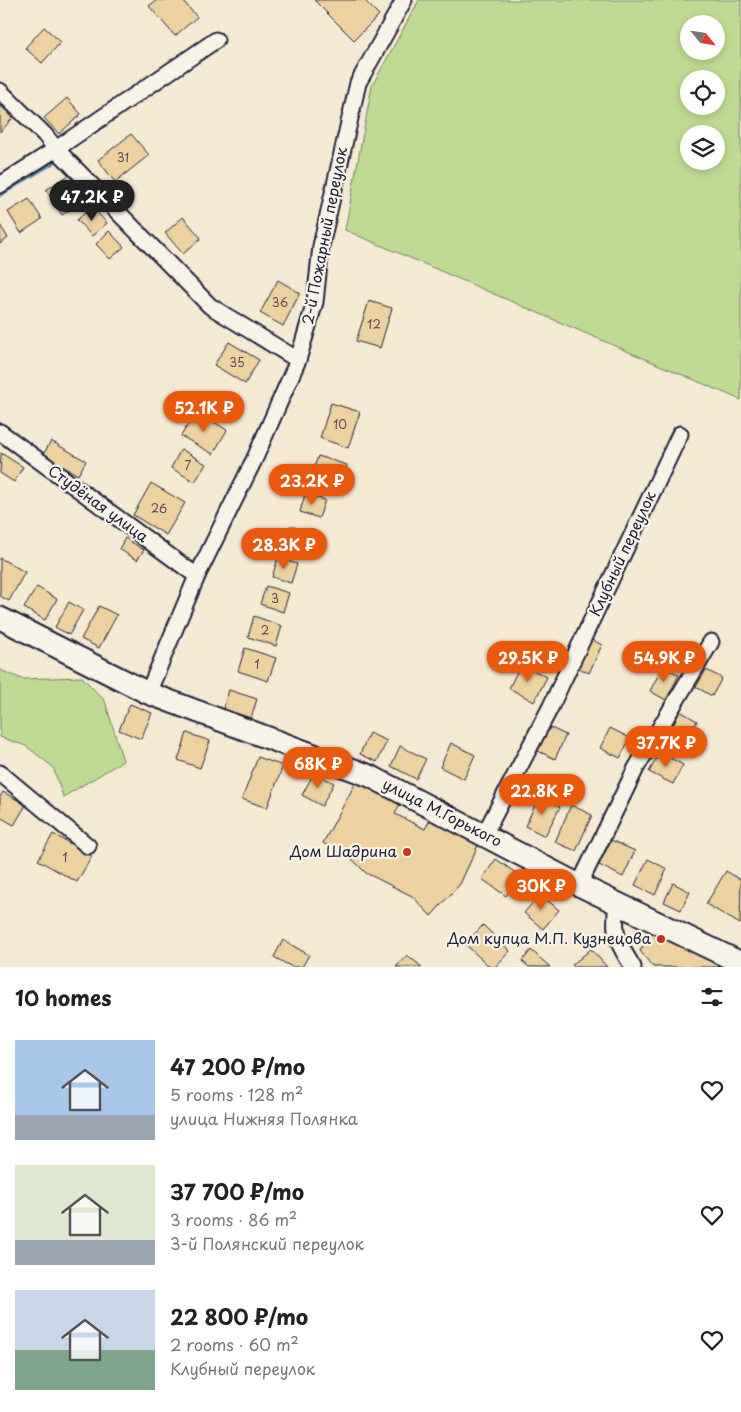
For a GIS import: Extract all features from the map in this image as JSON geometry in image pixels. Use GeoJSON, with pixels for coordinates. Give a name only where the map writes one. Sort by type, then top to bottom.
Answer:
{"type":"FeatureCollection","features":[{"type":"Feature","properties":{"kind":"street","name":"2-й Пожарный переулок"},"geometry":{"type":"LineString","coordinates":[[148,692],[197,576],[254,458],[298,360],[315,302],[321,246],[358,82],[404,0]]}},
{"type":"Feature","properties":{"kind":"street"},"geometry":{"type":"LineString","coordinates":[[0,185],[216,40]]}},
{"type":"Feature","properties":{"kind":"street"},"geometry":{"type":"LineString","coordinates":[[0,92],[45,135],[56,149],[210,306],[298,360]]}},
{"type":"Feature","properties":{"kind":"street","name":"Студёная улица"},"geometry":{"type":"LineString","coordinates":[[0,432],[197,576]]}},
{"type":"Feature","properties":{"kind":"street","name":"Клубный переулок"},"geometry":{"type":"LineString","coordinates":[[484,835],[550,708],[680,434]]}},
{"type":"Feature","properties":{"kind":"street","name":"улица М.Горького"},"geometry":{"type":"LineString","coordinates":[[0,618],[148,692],[370,776],[579,885],[741,963]]}},
{"type":"Feature","properties":{"kind":"street"},"geometry":{"type":"LineString","coordinates":[[579,885],[636,768],[711,642]]}},
{"type":"Feature","properties":{"kind":"street"},"geometry":{"type":"LineString","coordinates":[[0,773],[88,846]]}},
{"type":"Feature","properties":{"kind":"street"},"geometry":{"type":"LineString","coordinates":[[617,903],[614,924],[618,944],[633,967]]}},
{"type":"Feature","properties":{"kind":"green space"},"geometry":{"type":"Polygon","coordinates":[[[419,0],[741,0],[741,400],[345,230],[372,86],[419,0]]]}},
{"type":"Feature","properties":{"kind":"green space"},"geometry":{"type":"Polygon","coordinates":[[[0,670],[22,679],[82,677],[105,701],[123,761],[63,797],[53,767],[26,746],[0,737],[0,670]]]}},
{"type":"Feature","properties":{"kind":"building"},"geometry":{"type":"Polygon","coordinates":[[[157,0],[182,0],[197,17],[175,36],[149,6],[157,0]]]}},
{"type":"Feature","properties":{"kind":"building"},"geometry":{"type":"Polygon","coordinates":[[[314,0],[364,0],[379,15],[354,40],[314,0]]]}},
{"type":"Feature","properties":{"kind":"building"},"geometry":{"type":"Polygon","coordinates":[[[44,27],[61,42],[42,63],[25,48],[44,27]]]}},
{"type":"Feature","properties":{"kind":"building"},"geometry":{"type":"Polygon","coordinates":[[[67,98],[81,114],[59,134],[44,118],[67,98]]]}},
{"type":"Feature","properties":{"kind":"building"},"geometry":{"type":"Polygon","coordinates":[[[0,105],[13,118],[0,132],[0,105]]]}},
{"type":"Feature","properties":{"kind":"building"},"geometry":{"type":"Polygon","coordinates":[[[131,134],[149,155],[115,182],[98,160],[131,134]]]}},
{"type":"Feature","properties":{"kind":"building"},"geometry":{"type":"Polygon","coordinates":[[[69,175],[85,200],[62,215],[46,190],[69,175]]]}},
{"type":"Feature","properties":{"kind":"building"},"geometry":{"type":"Polygon","coordinates":[[[29,199],[42,219],[21,233],[8,212],[29,199]]]}},
{"type":"Feature","properties":{"kind":"building"},"geometry":{"type":"Polygon","coordinates":[[[92,207],[107,223],[92,236],[77,220],[92,207]]]}},
{"type":"Feature","properties":{"kind":"building"},"geometry":{"type":"Polygon","coordinates":[[[183,217],[201,238],[183,254],[165,233],[183,217]]]}},
{"type":"Feature","properties":{"kind":"building"},"geometry":{"type":"Polygon","coordinates":[[[0,225],[8,238],[0,244],[0,225]]]}},
{"type":"Feature","properties":{"kind":"building"},"geometry":{"type":"Polygon","coordinates":[[[109,231],[124,247],[110,259],[96,244],[109,231]]]}},
{"type":"Feature","properties":{"kind":"building"},"geometry":{"type":"Polygon","coordinates":[[[278,280],[300,293],[283,326],[260,313],[278,280]]]}},
{"type":"Feature","properties":{"kind":"building"},"geometry":{"type":"Polygon","coordinates":[[[369,301],[392,308],[380,348],[356,341],[369,301]]]}},
{"type":"Feature","properties":{"kind":"building"},"geometry":{"type":"Polygon","coordinates":[[[229,342],[259,360],[245,384],[214,365],[229,342]]]}},
{"type":"Feature","properties":{"kind":"building"},"geometry":{"type":"Polygon","coordinates":[[[331,403],[360,412],[348,448],[320,438],[331,403]]]}},
{"type":"Feature","properties":{"kind":"building"},"geometry":{"type":"Polygon","coordinates":[[[196,411],[227,430],[213,454],[181,436],[196,411]]]}},
{"type":"Feature","properties":{"kind":"building"},"geometry":{"type":"Polygon","coordinates":[[[51,441],[86,461],[78,475],[43,455],[51,441]]]}},
{"type":"Feature","properties":{"kind":"building"},"geometry":{"type":"Polygon","coordinates":[[[181,449],[206,464],[195,482],[171,468],[181,449]]]}},
{"type":"Feature","properties":{"kind":"building"},"geometry":{"type":"Polygon","coordinates":[[[1,453],[23,467],[14,482],[0,473],[1,453]]]}},
{"type":"Feature","properties":{"kind":"building"},"geometry":{"type":"Polygon","coordinates":[[[318,456],[347,465],[339,492],[309,483],[318,456]]]}},
{"type":"Feature","properties":{"kind":"building"},"geometry":{"type":"Polygon","coordinates":[[[151,483],[185,503],[166,535],[133,515],[151,483]]]}},
{"type":"Feature","properties":{"kind":"building"},"geometry":{"type":"Polygon","coordinates":[[[305,494],[325,500],[319,518],[300,512],[305,494]]]}},
{"type":"Feature","properties":{"kind":"building"},"geometry":{"type":"Polygon","coordinates":[[[290,526],[312,533],[306,552],[284,545],[290,526]]]}},
{"type":"Feature","properties":{"kind":"building"},"geometry":{"type":"Polygon","coordinates":[[[125,538],[144,550],[137,560],[119,549],[125,538]]]}},
{"type":"Feature","properties":{"kind":"building"},"geometry":{"type":"Polygon","coordinates":[[[0,558],[25,572],[9,601],[0,596],[0,558]]]}},
{"type":"Feature","properties":{"kind":"building"},"geometry":{"type":"Polygon","coordinates":[[[278,558],[297,564],[291,583],[272,577],[278,558]]]}},
{"type":"Feature","properties":{"kind":"building"},"geometry":{"type":"Polygon","coordinates":[[[266,586],[289,593],[283,612],[260,604],[266,586]]]}},
{"type":"Feature","properties":{"kind":"building"},"geometry":{"type":"Polygon","coordinates":[[[37,587],[57,599],[45,620],[24,608],[37,587]]]}},
{"type":"Feature","properties":{"kind":"building"},"geometry":{"type":"Polygon","coordinates":[[[69,602],[83,610],[69,635],[55,627],[69,602]]]}},
{"type":"Feature","properties":{"kind":"building"},"geometry":{"type":"Polygon","coordinates":[[[99,606],[117,615],[99,648],[81,639],[99,606]]]}},
{"type":"Feature","properties":{"kind":"building"},"geometry":{"type":"Polygon","coordinates":[[[254,616],[282,626],[276,646],[248,637],[254,616]]]}},
{"type":"Feature","properties":{"kind":"building"},"geometry":{"type":"Polygon","coordinates":[[[587,637],[602,645],[589,673],[573,665],[587,637]]]}},
{"type":"Feature","properties":{"kind":"building"},"geometry":{"type":"Polygon","coordinates":[[[245,648],[276,658],[268,681],[238,671],[245,648]]]}},
{"type":"Feature","properties":{"kind":"building"},"geometry":{"type":"Polygon","coordinates":[[[521,664],[547,677],[534,702],[509,688],[521,664]]]}},
{"type":"Feature","properties":{"kind":"building"},"geometry":{"type":"Polygon","coordinates":[[[663,666],[679,675],[666,700],[650,691],[663,666]]]}},
{"type":"Feature","properties":{"kind":"building"},"geometry":{"type":"Polygon","coordinates":[[[706,670],[722,678],[712,696],[696,687],[706,670]]]}},
{"type":"Feature","properties":{"kind":"building"},"geometry":{"type":"Polygon","coordinates":[[[229,690],[257,699],[251,718],[223,709],[229,690]]]}},
{"type":"Feature","properties":{"kind":"building"},"geometry":{"type":"Polygon","coordinates":[[[130,704],[152,713],[141,739],[119,730],[130,704]]]}},
{"type":"Feature","properties":{"kind":"building"},"geometry":{"type":"Polygon","coordinates":[[[680,711],[697,721],[690,735],[673,726],[680,711]]]}},
{"type":"Feature","properties":{"kind":"building"},"geometry":{"type":"Polygon","coordinates":[[[549,727],[566,735],[555,759],[538,751],[549,727]]]}},
{"type":"Feature","properties":{"kind":"building"},"geometry":{"type":"Polygon","coordinates":[[[610,728],[630,738],[620,758],[600,748],[610,728]]]}},
{"type":"Feature","properties":{"kind":"building"},"geometry":{"type":"Polygon","coordinates":[[[187,733],[210,741],[200,768],[178,760],[187,733]]]}},
{"type":"Feature","properties":{"kind":"building"},"geometry":{"type":"Polygon","coordinates":[[[369,733],[387,741],[377,762],[360,754],[369,733]]]}},
{"type":"Feature","properties":{"kind":"building"},"geometry":{"type":"Polygon","coordinates":[[[451,743],[475,755],[464,779],[440,767],[451,743]]]}},
{"type":"Feature","properties":{"kind":"building"},"geometry":{"type":"Polygon","coordinates":[[[400,746],[426,759],[416,779],[391,766],[400,746]]]}},
{"type":"Feature","properties":{"kind":"building"},"geometry":{"type":"Polygon","coordinates":[[[660,752],[683,765],[673,784],[649,772],[660,752]]]}},
{"type":"Feature","properties":{"kind":"building"},"geometry":{"type":"Polygon","coordinates":[[[258,757],[283,766],[267,808],[242,799],[258,757]]]}},
{"type":"Feature","properties":{"kind":"building"},"geometry":{"type":"Polygon","coordinates":[[[314,773],[334,783],[322,806],[302,795],[314,773]]]}},
{"type":"Feature","properties":{"kind":"building","name":"Дом Шадрина"},"geometry":{"type":"Polygon","coordinates":[[[356,782],[400,804],[395,814],[425,829],[433,814],[480,841],[460,884],[431,916],[412,896],[366,873],[354,861],[323,843],[356,782]]]}},
{"type":"Feature","properties":{"kind":"building"},"geometry":{"type":"Polygon","coordinates":[[[3,792],[26,805],[14,825],[0,817],[0,797],[3,792]]]}},
{"type":"Feature","properties":{"kind":"building"},"geometry":{"type":"Polygon","coordinates":[[[539,797],[560,807],[545,836],[525,826],[539,797]]]}},
{"type":"Feature","properties":{"kind":"building"},"geometry":{"type":"Polygon","coordinates":[[[571,805],[592,815],[576,851],[555,842],[571,805]]]}},
{"type":"Feature","properties":{"kind":"building"},"geometry":{"type":"Polygon","coordinates":[[[53,834],[92,856],[77,882],[38,860],[53,834]]]}},
{"type":"Feature","properties":{"kind":"building"},"geometry":{"type":"Polygon","coordinates":[[[611,840],[635,851],[623,877],[599,865],[611,840]]]}},
{"type":"Feature","properties":{"kind":"building"},"geometry":{"type":"Polygon","coordinates":[[[496,859],[520,876],[506,896],[482,879],[496,859]]]}},
{"type":"Feature","properties":{"kind":"building"},"geometry":{"type":"Polygon","coordinates":[[[648,859],[667,869],[655,895],[635,885],[648,859]]]}},
{"type":"Feature","properties":{"kind":"building"},"geometry":{"type":"Polygon","coordinates":[[[726,871],[741,880],[740,924],[706,904],[726,871]]]}},
{"type":"Feature","properties":{"kind":"building"},"geometry":{"type":"Polygon","coordinates":[[[673,883],[690,892],[681,910],[664,902],[673,883]]]}},
{"type":"Feature","properties":{"kind":"building"},"geometry":{"type":"Polygon","coordinates":[[[540,894],[559,910],[543,929],[524,913],[540,894]]]}},
{"type":"Feature","properties":{"kind":"building"},"geometry":{"type":"Polygon","coordinates":[[[483,925],[510,951],[495,967],[490,967],[465,944],[483,925]]]}},
{"type":"Feature","properties":{"kind":"building","name":"Дом купца М.П. Кузнецова"},"geometry":{"type":"Polygon","coordinates":[[[655,927],[720,966],[653,967],[640,951],[655,927]]]}},
{"type":"Feature","properties":{"kind":"building"},"geometry":{"type":"Polygon","coordinates":[[[283,940],[309,955],[302,967],[292,967],[274,957],[283,940]]]}},
{"type":"Feature","properties":{"kind":"building"},"geometry":{"type":"Polygon","coordinates":[[[591,949],[607,967],[574,967],[572,965],[591,949]]]}},
{"type":"Feature","properties":{"kind":"building"},"geometry":{"type":"Polygon","coordinates":[[[531,950],[550,967],[529,967],[522,961],[531,950]]]}},
{"type":"Feature","properties":{"kind":"building"},"geometry":{"type":"Polygon","coordinates":[[[407,955],[422,967],[396,967],[407,955]]]}},
{"type":"Feature","properties":{"kind":"waterway"},"geometry":{"type":"LineString","coordinates":[[0,194],[53,162]]}},
{"type":"Feature","properties":{"kind":"place","name":"Дом Шадрина"},"geometry":{"type":"Point","coordinates":[407,852]}},
{"type":"Feature","properties":{"kind":"place","name":"Дом купца М.П. Кузнецова"},"geometry":{"type":"Point","coordinates":[661,939]}}]}
